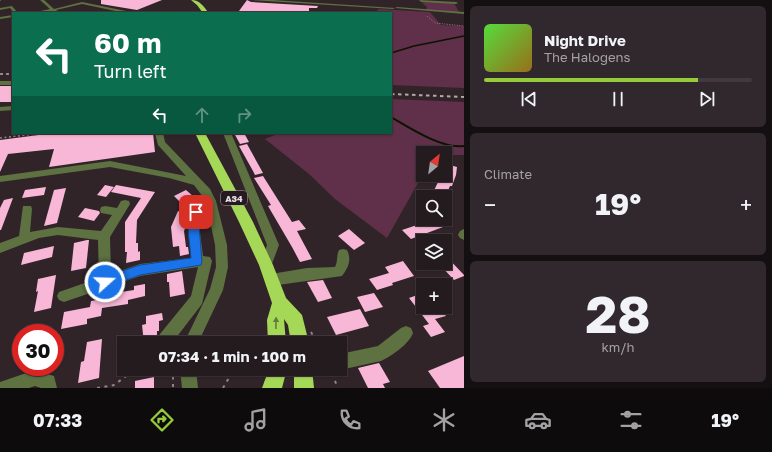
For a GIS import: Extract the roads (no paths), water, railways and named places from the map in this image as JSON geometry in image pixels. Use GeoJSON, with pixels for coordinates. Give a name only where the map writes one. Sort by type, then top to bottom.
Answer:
{"type":"FeatureCollection","features":[{"type":"Feature","properties":{"kind":"highway"},"geometry":{"type":"LineString","coordinates":[[193,0],[199,4],[205,12]]}},
{"type":"Feature","properties":{"kind":"highway","name":"A34"},"geometry":{"type":"LineString","coordinates":[[201,134],[266,265],[280,303],[296,321],[299,336]]}},
{"type":"Feature","properties":{"kind":"highway"},"geometry":{"type":"LineString","coordinates":[[276,336],[275,320],[280,303]]}},
{"type":"Feature","properties":{"kind":"highway"},"geometry":{"type":"LineString","coordinates":[[272,388],[276,376]]}},
{"type":"Feature","properties":{"kind":"highway"},"geometry":{"type":"LineString","coordinates":[[303,376],[304,388]]}},
{"type":"Feature","properties":{"kind":"street"},"geometry":{"type":"LineString","coordinates":[[42,0],[53,10],[58,12]]}},
{"type":"Feature","properties":{"kind":"street"},"geometry":{"type":"LineString","coordinates":[[253,0],[344,6],[376,7],[399,5],[413,9],[464,13]]}},
{"type":"Feature","properties":{"kind":"street"},"geometry":{"type":"LineString","coordinates":[[351,0],[352,6]]}},
{"type":"Feature","properties":{"kind":"street"},"geometry":{"type":"LineString","coordinates":[[421,0],[455,1],[460,4],[459,7],[464,13]]}},
{"type":"Feature","properties":{"kind":"street"},"geometry":{"type":"LineString","coordinates":[[39,12],[82,3],[129,12]]}},
{"type":"Feature","properties":{"kind":"street"},"geometry":{"type":"LineString","coordinates":[[376,7],[385,3],[413,9]]}},
{"type":"Feature","properties":{"kind":"street"},"geometry":{"type":"LineString","coordinates":[[304,10],[308,4]]}},
{"type":"Feature","properties":{"kind":"street"},"geometry":{"type":"LineString","coordinates":[[0,9],[10,6],[15,12]]}},
{"type":"Feature","properties":{"kind":"street"},"geometry":{"type":"LineString","coordinates":[[344,6],[344,12]]}},
{"type":"Feature","properties":{"kind":"street"},"geometry":{"type":"LineString","coordinates":[[236,12],[238,8]]}},
{"type":"Feature","properties":{"kind":"street"},"geometry":{"type":"LineString","coordinates":[[0,18],[12,16]]}},
{"type":"Feature","properties":{"kind":"street"},"geometry":{"type":"LineString","coordinates":[[0,82],[12,83]]}},
{"type":"Feature","properties":{"kind":"street"},"geometry":{"type":"LineString","coordinates":[[0,109],[12,108]]}},
{"type":"Feature","properties":{"kind":"street"},"geometry":{"type":"LineString","coordinates":[[159,134],[161,143],[206,192],[211,202],[221,245],[222,267],[216,290],[193,336]]}},
{"type":"Feature","properties":{"kind":"street"},"geometry":{"type":"LineString","coordinates":[[228,134],[273,245],[266,265]]}},
{"type":"Feature","properties":{"kind":"street"},"geometry":{"type":"LineString","coordinates":[[0,179],[110,164],[168,175],[198,183]]}},
{"type":"Feature","properties":{"kind":"street"},"geometry":{"type":"LineString","coordinates":[[168,175],[182,167]]}},
{"type":"Feature","properties":{"kind":"street"},"geometry":{"type":"LineString","coordinates":[[24,239],[27,208]]}},
{"type":"Feature","properties":{"kind":"street"},"geometry":{"type":"LineString","coordinates":[[105,210],[122,208],[104,236],[105,282]]}},
{"type":"Feature","properties":{"kind":"street"},"geometry":{"type":"LineString","coordinates":[[167,336],[197,299],[201,261],[194,225],[196,212],[187,208]]}},
{"type":"Feature","properties":{"kind":"street"},"geometry":{"type":"LineString","coordinates":[[0,248],[38,234],[58,231],[104,236]]}},
{"type":"Feature","properties":{"kind":"street"},"geometry":{"type":"LineString","coordinates":[[271,280],[307,274],[338,272],[343,265],[343,254]]}},
{"type":"Feature","properties":{"kind":"street"},"geometry":{"type":"LineString","coordinates":[[64,296],[78,286],[105,282],[140,270],[201,261]]}},
{"type":"Feature","properties":{"kind":"street"},"geometry":{"type":"LineString","coordinates":[[347,364],[381,353],[406,333]]}},
{"type":"Feature","properties":{"kind":"street"},"geometry":{"type":"LineString","coordinates":[[6,388],[36,378],[48,382],[49,388]]}},
{"type":"Feature","properties":{"kind":"waterway"},"geometry":{"type":"LineString","coordinates":[[392,53],[414,46],[464,36]]}},
{"type":"Feature","properties":{"kind":"waterway"},"geometry":{"type":"LineString","coordinates":[[392,118],[436,141],[455,146],[464,146]]}},
{"type":"Feature","properties":{"kind":"railway"},"geometry":{"type":"LineString","coordinates":[[0,74],[12,74]]}},
{"type":"Feature","properties":{"kind":"railway"},"geometry":{"type":"LineString","coordinates":[[392,94],[464,97]]}}]}
